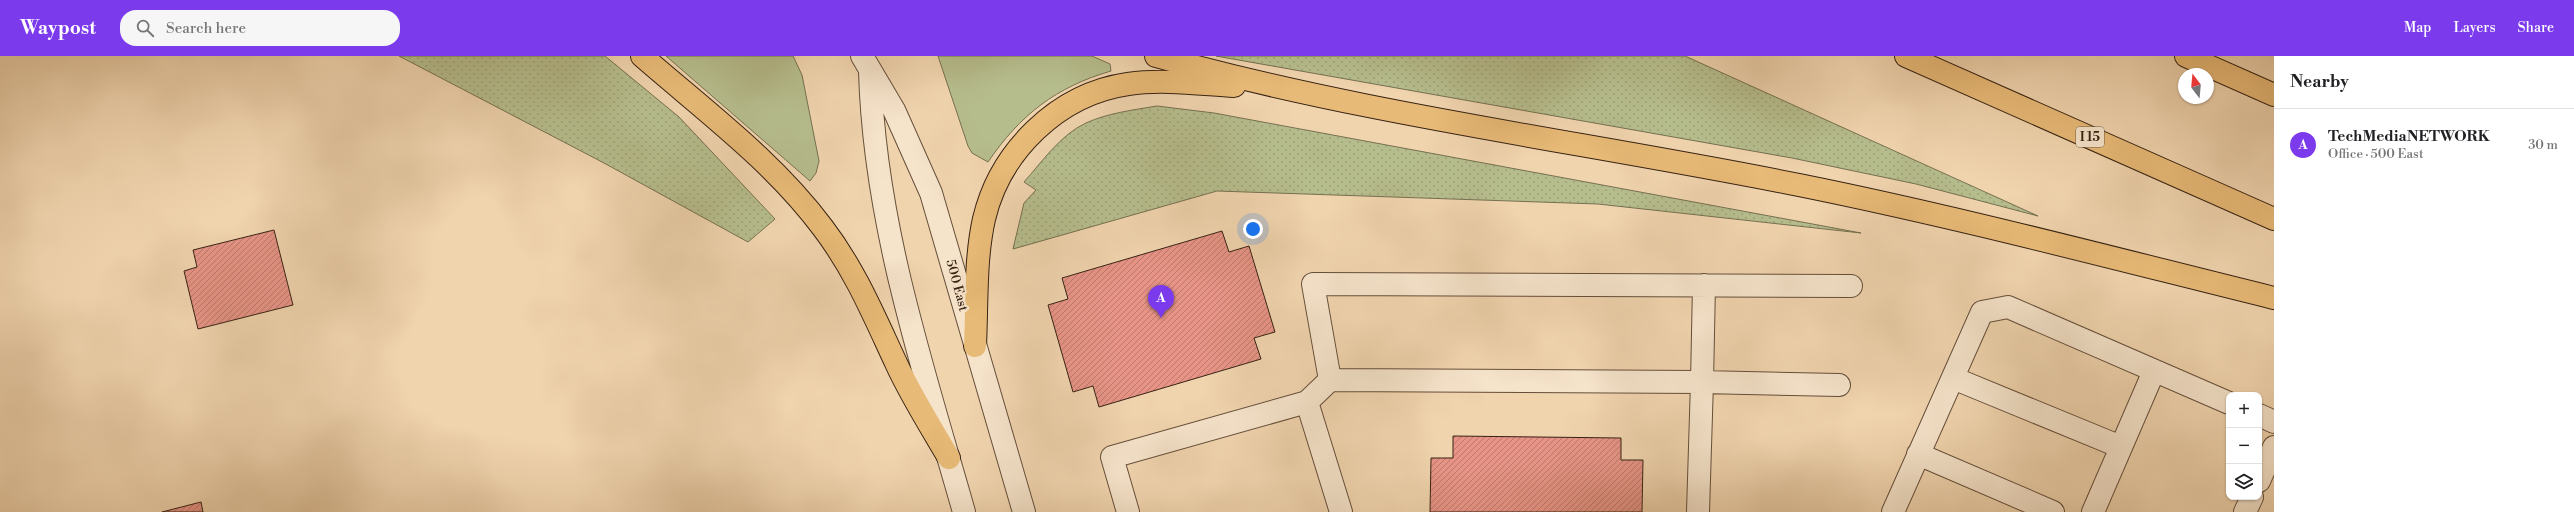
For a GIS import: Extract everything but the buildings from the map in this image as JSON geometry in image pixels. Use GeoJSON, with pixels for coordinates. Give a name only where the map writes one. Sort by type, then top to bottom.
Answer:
{"type":"FeatureCollection","features":[{"type":"Feature","properties":{"kind":"highway"},"geometry":{"type":"LineString","coordinates":[[642,56],[761,158],[820,224],[846,261],[863,292],[896,364],[949,458]]}},
{"type":"Feature","properties":{"kind":"highway"},"geometry":{"type":"LineString","coordinates":[[1156,56],[1292,90],[1800,185],[2006,231],[2274,298]]}},
{"type":"Feature","properties":{"kind":"highway","name":"I 15"},"geometry":{"type":"LineString","coordinates":[[1906,56],[2274,219]]}},
{"type":"Feature","properties":{"kind":"highway"},"geometry":{"type":"LineString","coordinates":[[2186,56],[2274,95]]}},
{"type":"Feature","properties":{"kind":"highway"},"geometry":{"type":"LineString","coordinates":[[975,346],[980,247],[984,220],[990,197],[1017,150],[1043,122],[1086,95],[1126,84],[1159,82],[1292,90]]}},
{"type":"Feature","properties":{"kind":"street","name":"500 East"},"geometry":{"type":"LineString","coordinates":[[867,60],[873,134],[887,225],[964,512]]}},
{"type":"Feature","properties":{"kind":"street","name":"500 East"},"geometry":{"type":"LineString","coordinates":[[867,60],[904,131],[931,193],[945,236],[975,346],[1024,512]]}},
{"type":"Feature","properties":{"kind":"street"},"geometry":{"type":"LineString","coordinates":[[1330,380],[1312,284],[1851,286]]}},
{"type":"Feature","properties":{"kind":"street"},"geometry":{"type":"LineString","coordinates":[[1698,512],[1704,285]]}},
{"type":"Feature","properties":{"kind":"street"},"geometry":{"type":"LineString","coordinates":[[1892,512],[1982,312],[2008,307],[2226,402]]}},
{"type":"Feature","properties":{"kind":"street"},"geometry":{"type":"LineString","coordinates":[[2093,512],[2154,371]]}},
{"type":"Feature","properties":{"kind":"street"},"geometry":{"type":"LineString","coordinates":[[1953,378],[2121,447]]}},
{"type":"Feature","properties":{"kind":"street"},"geometry":{"type":"LineString","coordinates":[[1128,512],[1112,457],[1307,402],[1330,380],[1702,382],[1839,385]]}},
{"type":"Feature","properties":{"kind":"street"},"geometry":{"type":"LineString","coordinates":[[1307,402],[1341,512]]}},
{"type":"Feature","properties":{"kind":"street"},"geometry":{"type":"LineString","coordinates":[[2262,416],[2274,422]]}},
{"type":"Feature","properties":{"kind":"street"},"geometry":{"type":"LineString","coordinates":[[2262,474],[2274,447]]}},
{"type":"Feature","properties":{"kind":"street"},"geometry":{"type":"LineString","coordinates":[[1918,454],[2053,512]]}},
{"type":"Feature","properties":{"kind":"street"},"geometry":{"type":"LineString","coordinates":[[2245,512],[2251,500]]}},
{"type":"Feature","properties":{"kind":"green space"},"geometry":{"type":"Polygon","coordinates":[[[399,56],[605,56],[679,117],[775,219],[748,242],[604,163],[399,56]]]}},
{"type":"Feature","properties":{"kind":"green space"},"geometry":{"type":"Polygon","coordinates":[[[666,56],[793,56],[802,75],[819,161],[816,173],[810,181],[666,56]]]}},
{"type":"Feature","properties":{"kind":"green space"},"geometry":{"type":"Polygon","coordinates":[[[938,56],[1092,56],[1110,64],[1111,71],[1073,85],[1056,94],[1041,105],[1013,130],[988,162],[972,153],[968,146],[938,56]]]}},
{"type":"Feature","properties":{"kind":"green space"},"geometry":{"type":"Polygon","coordinates":[[[1216,56],[1685,56],[2038,216],[1916,184],[1792,158],[1216,56]]]}},
{"type":"Feature","properties":{"kind":"green space"},"geometry":{"type":"Polygon","coordinates":[[[1157,106],[1214,113],[1861,233],[1598,204],[1217,191],[1013,249],[1024,203],[1036,190],[1024,182],[1068,134],[1086,123],[1103,117],[1121,112],[1157,106]]]}},
{"type":"Feature","properties":{"kind":"place","name":"TechMediaNETWORK"},"geometry":{"type":"Point","coordinates":[1161,318]}}]}
